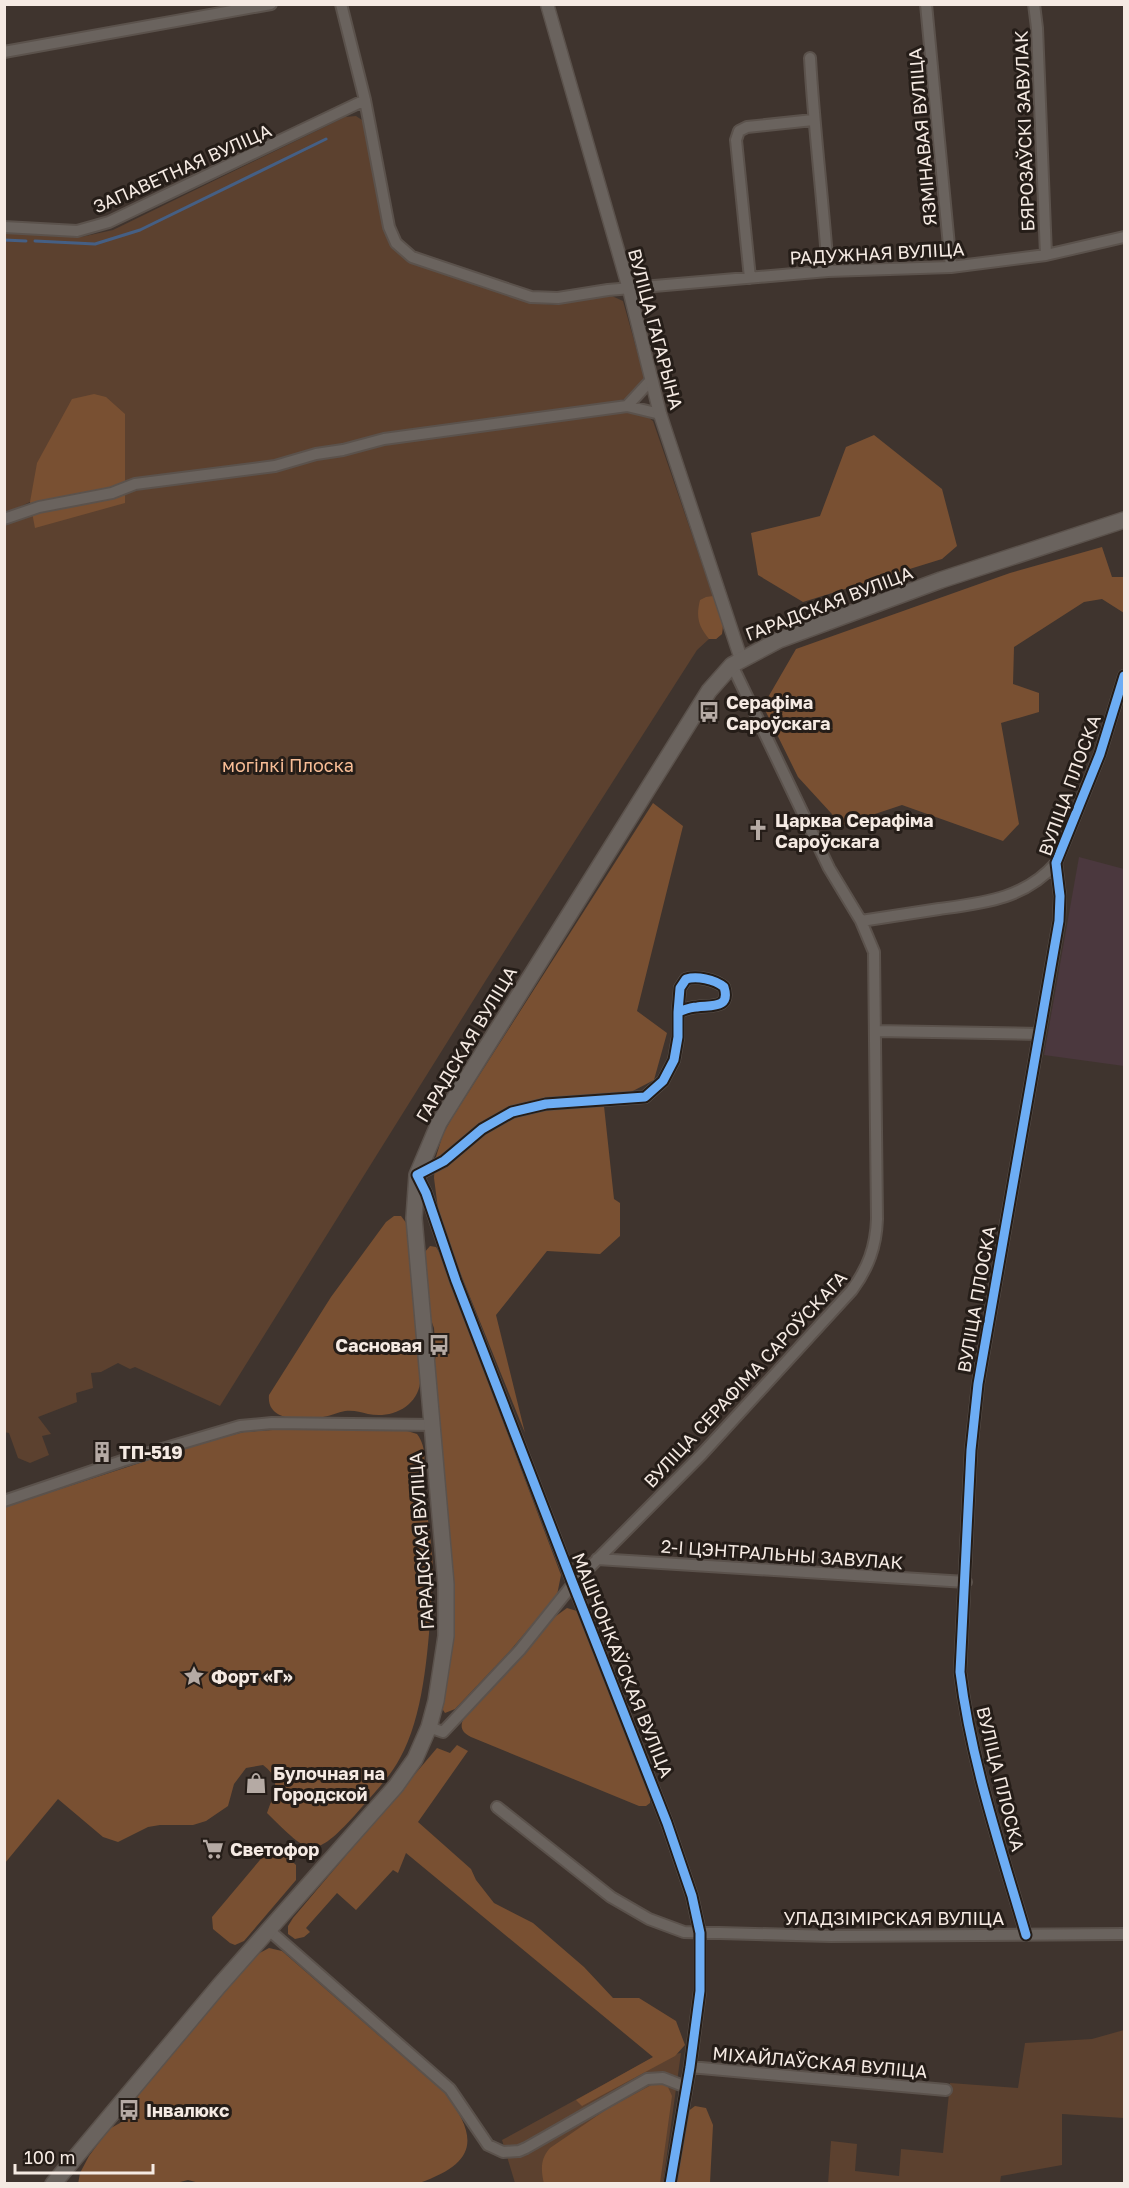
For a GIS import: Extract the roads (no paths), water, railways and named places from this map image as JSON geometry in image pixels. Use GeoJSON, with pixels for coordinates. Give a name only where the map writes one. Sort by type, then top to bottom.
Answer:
{"type":"FeatureCollection","features":[{"type":"Feature","properties":{"kind":"main road","name":"ГАРАДСКАЯ ВУЛІЦА"},"geometry":{"type":"LineString","coordinates":[[53,2184],[219,1986],[396,1786],[415,1759],[429,1727],[442,1672],[448,1611],[415,1240],[417,1175],[434,1132],[445,1112],[709,691],[737,662],[779,640],[931,584],[1125,520]]}},
{"type":"Feature","properties":{"kind":"street"},"geometry":{"type":"LineString","coordinates":[[4,52],[271,4]]}},
{"type":"Feature","properties":{"kind":"street","name":"РАДУЖНАЯ ВУЛІЦА"},"geometry":{"type":"LineString","coordinates":[[342,4],[365,100],[389,227],[396,243],[412,257],[531,297],[558,298],[608,290],[828,271],[951,267],[1046,255],[1125,237]]}},
{"type":"Feature","properties":{"kind":"street","name":"ВУЛІЦА ГАГАРЫНА"},"geometry":{"type":"LineString","coordinates":[[547,4],[628,289],[660,414],[737,662]]}},
{"type":"Feature","properties":{"kind":"street","name":"ЯЗМІНАВАЯ ВУЛІЦА"},"geometry":{"type":"LineString","coordinates":[[926,4],[951,267]]}},
{"type":"Feature","properties":{"kind":"street","name":"БЯРОЗАЎСКІ ЗАВУЛАК"},"geometry":{"type":"LineString","coordinates":[[1034,4],[1037,28],[1046,255]]}},
{"type":"Feature","properties":{"kind":"street"},"geometry":{"type":"LineString","coordinates":[[810,58],[813,120],[823,202],[828,271]]}},
{"type":"Feature","properties":{"kind":"street","name":"ЗАПАВЕТНАЯ ВУЛІЦА"},"geometry":{"type":"LineString","coordinates":[[4,226],[77,231],[109,222],[365,100]]}},
{"type":"Feature","properties":{"kind":"street"},"geometry":{"type":"LineString","coordinates":[[750,278],[736,140],[739,131],[747,127],[813,120]]}},
{"type":"Feature","properties":{"kind":"street"},"geometry":{"type":"LineString","coordinates":[[627,406],[651,380]]}},
{"type":"Feature","properties":{"kind":"street"},"geometry":{"type":"LineString","coordinates":[[4,519],[39,507],[112,493],[135,484],[275,466],[384,439],[627,406],[660,414]]}},
{"type":"Feature","properties":{"kind":"street","name":"ВУЛІЦА СЕРАФІМА САРОЎСКАГА"},"geometry":{"type":"LineString","coordinates":[[429,1727],[443,1732],[520,1650],[573,1584],[702,1454],[852,1290],[866,1269],[875,1245],[877,1232],[874,952],[861,921],[829,868],[737,662]]}},
{"type":"Feature","properties":{"kind":"street","name":"ВУЛІЦА ПЛОСКА"},"geometry":{"type":"LineString","coordinates":[[1026,1935],[977,1762],[964,1705],[960,1672],[971,1450],[978,1384],[1060,909],[1056,863],[1100,754],[1125,676]]}},
{"type":"Feature","properties":{"kind":"street"},"geometry":{"type":"LineString","coordinates":[[861,921],[999,900],[1026,889],[1038,881],[1056,863]]}},
{"type":"Feature","properties":{"kind":"street"},"geometry":{"type":"LineString","coordinates":[[417,1175],[444,1161],[482,1130],[512,1112],[546,1104],[645,1097],[663,1081],[674,1060],[678,1037],[678,1012],[680,988],[686,979],[695,978],[716,982],[724,987],[724,999],[718,1005],[693,1007],[678,1012]]}},
{"type":"Feature","properties":{"kind":"street"},"geometry":{"type":"LineString","coordinates":[[876,1031],[1039,1034]]}},
{"type":"Feature","properties":{"kind":"street","name":"МАШЧОНКАЎСКАЯ ВУЛІЦА"},"geometry":{"type":"LineString","coordinates":[[417,1175],[426,1193],[456,1281],[686,1874],[700,1933],[700,1990],[690,2067],[670,2184]]}},
{"type":"Feature","properties":{"kind":"street"},"geometry":{"type":"LineString","coordinates":[[4,1501],[122,1461],[240,1426],[272,1423],[433,1425]]}},
{"type":"Feature","properties":{"kind":"street","name":"2-І ЦЭНТРАЛЬНЫ ЗАВУЛАК"},"geometry":{"type":"LineString","coordinates":[[597,1559],[966,1582]]}},
{"type":"Feature","properties":{"kind":"street","name":"УЛАДЗІМІРСКАЯ ВУЛІЦА"},"geometry":{"type":"LineString","coordinates":[[497,1807],[611,1897],[630,1910],[668,1927],[700,1933],[831,1936],[1125,1934]]}},
{"type":"Feature","properties":{"kind":"street"},"geometry":{"type":"LineString","coordinates":[[270,1931],[443,2082],[462,2105],[488,2145],[503,2152],[526,2148],[647,2079],[663,2078],[686,2087]]}},
{"type":"Feature","properties":{"kind":"street","name":"МІХАЙЛАЎСКАЯ ВУЛІЦА"},"geometry":{"type":"LineString","coordinates":[[690,2067],[946,2090]]}},
{"type":"Feature","properties":{"kind":"waterway"},"geometry":{"type":"LineString","coordinates":[[35,241],[95,244],[140,230],[326,139]]}},
{"type":"Feature","properties":{"kind":"waterway"},"geometry":{"type":"LineString","coordinates":[[4,240],[26,241]]}},
{"type":"Feature","properties":{"kind":"place","name":"Серафіма Сароўскага"},"geometry":{"type":"Point","coordinates":[709,712]}},
{"type":"Feature","properties":{"kind":"place","name":"Царква Серафіма Сароўскага"},"geometry":{"type":"Point","coordinates":[758,830]}},
{"type":"Feature","properties":{"kind":"place","name":"Сасновая"},"geometry":{"type":"Point","coordinates":[439,1345]}},
{"type":"Feature","properties":{"kind":"place","name":"ТП-519"},"geometry":{"type":"Point","coordinates":[102,1452]}},
{"type":"Feature","properties":{"kind":"place","name":"Форт «Г»"},"geometry":{"type":"Point","coordinates":[194,1676]}},
{"type":"Feature","properties":{"kind":"place","name":"Булочная на Городской"},"geometry":{"type":"Point","coordinates":[256,1783]}},
{"type":"Feature","properties":{"kind":"place","name":"Светофор"},"geometry":{"type":"Point","coordinates":[213,1849]}},
{"type":"Feature","properties":{"kind":"place","name":"Інвалюкс"},"geometry":{"type":"Point","coordinates":[129,2110]}},
{"type":"Feature","properties":{"kind":"park label","name":"могілкі Плоска"},"geometry":{"type":"Point","coordinates":[288,765]}}]}
